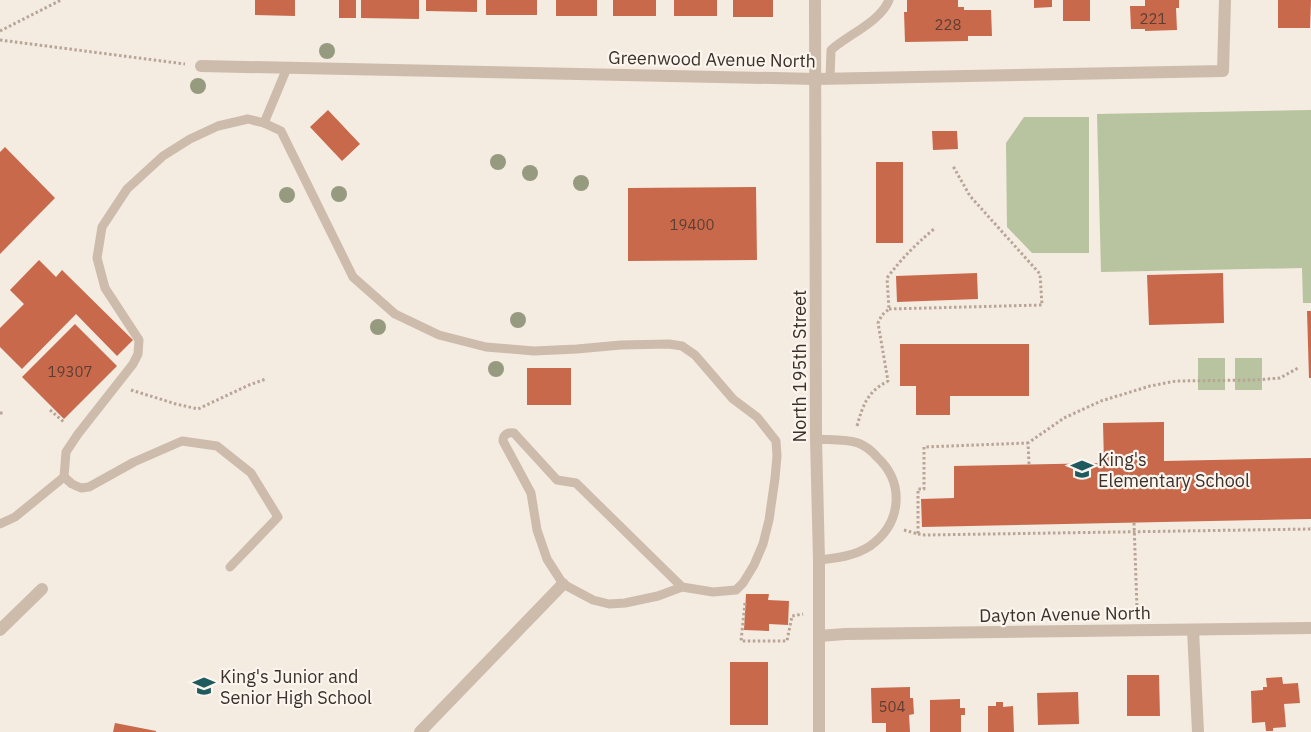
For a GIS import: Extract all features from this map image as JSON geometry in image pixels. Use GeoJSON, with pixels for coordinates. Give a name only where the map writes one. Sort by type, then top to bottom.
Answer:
{"type":"FeatureCollection","features":[{"type":"Feature","properties":{"kind":"street","name":"North 195th Street"},"geometry":{"type":"LineString","coordinates":[[815,0],[819,732]]}},
{"type":"Feature","properties":{"kind":"street","name":"Greenwood Avenue North"},"geometry":{"type":"LineString","coordinates":[[201,66],[816,79],[1223,71],[1225,0]]}},
{"type":"Feature","properties":{"kind":"street"},"geometry":{"type":"LineString","coordinates":[[420,732],[563,584]]}},
{"type":"Feature","properties":{"kind":"street"},"geometry":{"type":"LineString","coordinates":[[0,630],[42,589]]}},
{"type":"Feature","properties":{"kind":"street","name":"Dayton Avenue North"},"geometry":{"type":"LineString","coordinates":[[819,636],[845,634],[1311,628]]}},
{"type":"Feature","properties":{"kind":"street"},"geometry":{"type":"LineString","coordinates":[[1193,630],[1198,732]]}},
{"type":"Feature","properties":{"kind":"lane"},"geometry":{"type":"LineString","coordinates":[[830,79],[831,50],[878,16],[890,0]]}},
{"type":"Feature","properties":{"kind":"lane"},"geometry":{"type":"LineString","coordinates":[[264,123],[287,68]]}},
{"type":"Feature","properties":{"kind":"lane"},"geometry":{"type":"LineString","coordinates":[[0,524],[15,517],[64,477],[66,452],[133,364],[138,354],[139,340],[105,288],[97,258],[102,227],[127,189],[163,156],[190,139],[218,126],[248,119],[264,123],[281,131],[353,277],[396,314],[440,335],[486,347],[534,350],[621,345],[669,344],[682,346],[695,355],[733,399],[757,417],[776,441],[776,478],[769,520],[758,556],[743,582],[736,590],[713,592],[682,586],[576,483],[557,480],[514,432],[505,434],[503,438],[503,442],[532,493],[537,530],[544,552],[563,584],[593,600],[609,604],[625,603],[658,596],[682,586]]}},
{"type":"Feature","properties":{"kind":"lane"},"geometry":{"type":"LineString","coordinates":[[816,439],[852,442],[865,446],[885,466],[893,478],[896,488],[896,506],[893,517],[878,540],[869,547],[852,555],[819,560]]}},
{"type":"Feature","properties":{"kind":"lane"},"geometry":{"type":"LineString","coordinates":[[64,477],[80,488],[89,487],[134,462],[182,441],[217,446],[251,473],[278,518],[230,567]]}},
{"type":"Feature","properties":{"kind":"path"},"geometry":{"type":"LineString","coordinates":[[0,32],[61,0]]}},
{"type":"Feature","properties":{"kind":"path"},"geometry":{"type":"LineString","coordinates":[[0,40],[201,66]]}},
{"type":"Feature","properties":{"kind":"path"},"geometry":{"type":"LineString","coordinates":[[852,442],[862,407],[867,398],[874,389],[888,381],[878,323],[882,315],[889,309],[1042,305],[1040,274],[970,196],[953,166]]}},
{"type":"Feature","properties":{"kind":"path"},"geometry":{"type":"LineString","coordinates":[[889,309],[888,278],[903,257],[934,229]]}},
{"type":"Feature","properties":{"kind":"path"},"geometry":{"type":"LineString","coordinates":[[918,534],[918,489],[924,489],[924,448],[1028,444],[1072,414],[1101,401],[1150,386],[1176,381],[1280,378],[1298,368]]}},
{"type":"Feature","properties":{"kind":"path"},"geometry":{"type":"LineString","coordinates":[[131,390],[198,409],[249,385],[266,380]]}},
{"type":"Feature","properties":{"kind":"path"},"geometry":{"type":"LineString","coordinates":[[50,410],[65,423]]}},
{"type":"Feature","properties":{"kind":"path"},"geometry":{"type":"LineString","coordinates":[[1028,444],[1029,464]]}},
{"type":"Feature","properties":{"kind":"path"},"geometry":{"type":"LineString","coordinates":[[1134,523],[1136,532],[1137,608]]}},
{"type":"Feature","properties":{"kind":"path"},"geometry":{"type":"LineString","coordinates":[[888,526],[925,536],[1311,529]]}},
{"type":"Feature","properties":{"kind":"path"},"geometry":{"type":"LineString","coordinates":[[747,575],[741,641],[787,641],[792,616],[806,614]]}},
{"type":"Feature","properties":{"kind":"green space"},"geometry":{"type":"Polygon","coordinates":[[[1311,110],[1311,303],[1303,303],[1302,268],[1101,272],[1097,114],[1311,110]]]}},
{"type":"Feature","properties":{"kind":"green space"},"geometry":{"type":"Polygon","coordinates":[[[1024,117],[1089,117],[1089,253],[1032,253],[1007,227],[1006,143],[1024,117]]]}},
{"type":"Feature","properties":{"kind":"green space"},"geometry":{"type":"Polygon","coordinates":[[[1198,358],[1225,358],[1225,390],[1198,390],[1198,358]]]}},
{"type":"Feature","properties":{"kind":"green space"},"geometry":{"type":"Polygon","coordinates":[[[1235,358],[1262,358],[1262,390],[1235,390],[1235,358]]]}},
{"type":"Feature","properties":{"kind":"building"},"geometry":{"type":"Polygon","coordinates":[[[255,0],[295,0],[295,16],[255,15],[255,0]]]}},
{"type":"Feature","properties":{"kind":"building"},"geometry":{"type":"Polygon","coordinates":[[[339,0],[356,0],[356,18],[339,18],[339,0]]]}},
{"type":"Feature","properties":{"kind":"building"},"geometry":{"type":"Polygon","coordinates":[[[361,0],[419,0],[419,19],[361,18],[361,0]]]}},
{"type":"Feature","properties":{"kind":"building"},"geometry":{"type":"Polygon","coordinates":[[[426,0],[477,0],[477,12],[426,11],[426,0]]]}},
{"type":"Feature","properties":{"kind":"building"},"geometry":{"type":"Polygon","coordinates":[[[486,0],[537,0],[537,15],[486,15],[486,0]]]}},
{"type":"Feature","properties":{"kind":"building"},"geometry":{"type":"Polygon","coordinates":[[[556,0],[597,0],[597,16],[556,16],[556,0]]]}},
{"type":"Feature","properties":{"kind":"building"},"geometry":{"type":"Polygon","coordinates":[[[613,0],[656,0],[656,16],[613,16],[613,0]]]}},
{"type":"Feature","properties":{"kind":"building"},"geometry":{"type":"Polygon","coordinates":[[[674,0],[717,0],[717,16],[674,16],[674,0]]]}},
{"type":"Feature","properties":{"kind":"building"},"geometry":{"type":"Polygon","coordinates":[[[733,0],[773,0],[773,17],[733,17],[733,0]]]}},
{"type":"Feature","properties":{"kind":"building"},"geometry":{"type":"Polygon","coordinates":[[[907,0],[958,0],[958,7],[964,7],[964,10],[991,10],[992,36],[968,36],[968,41],[905,42],[904,12],[907,12],[907,0]]]}},
{"type":"Feature","properties":{"kind":"building"},"geometry":{"type":"Polygon","coordinates":[[[1034,0],[1052,0],[1052,7],[1034,8],[1034,0]]]}},
{"type":"Feature","properties":{"kind":"building"},"geometry":{"type":"Polygon","coordinates":[[[1063,0],[1090,0],[1090,21],[1063,21],[1063,0]]]}},
{"type":"Feature","properties":{"kind":"building"},"geometry":{"type":"Polygon","coordinates":[[[1145,0],[1179,0],[1179,8],[1176,8],[1177,30],[1145,31],[1145,29],[1131,29],[1130,6],[1145,6],[1145,0]]]}},
{"type":"Feature","properties":{"kind":"building"},"geometry":{"type":"Polygon","coordinates":[[[1278,0],[1311,0],[1310,28],[1278,28],[1278,0]]]}},
{"type":"Feature","properties":{"kind":"building"},"geometry":{"type":"Polygon","coordinates":[[[328,110],[360,144],[342,161],[310,127],[328,110]]]}},
{"type":"Feature","properties":{"kind":"building"},"geometry":{"type":"Polygon","coordinates":[[[932,131],[957,131],[958,149],[933,150],[932,131]]]}},
{"type":"Feature","properties":{"kind":"building"},"geometry":{"type":"Polygon","coordinates":[[[5,147],[55,198],[0,254],[0,152],[5,147]]]}},
{"type":"Feature","properties":{"kind":"building"},"geometry":{"type":"Polygon","coordinates":[[[876,162],[903,162],[903,243],[876,243],[876,162]]]}},
{"type":"Feature","properties":{"kind":"building"},"geometry":{"type":"Polygon","coordinates":[[[756,187],[757,260],[628,261],[628,188],[756,187]]]}},
{"type":"Feature","properties":{"kind":"building"},"geometry":{"type":"Polygon","coordinates":[[[39,260],[56,277],[62,270],[133,340],[117,356],[76,314],[22,369],[0,347],[0,328],[24,304],[10,290],[39,260]]]}},
{"type":"Feature","properties":{"kind":"building"},"geometry":{"type":"Polygon","coordinates":[[[977,273],[978,299],[897,302],[896,276],[977,273]]]}},
{"type":"Feature","properties":{"kind":"building"},"geometry":{"type":"Polygon","coordinates":[[[1223,273],[1224,323],[1149,325],[1147,275],[1223,273]]]}},
{"type":"Feature","properties":{"kind":"building"},"geometry":{"type":"Polygon","coordinates":[[[1307,311],[1311,311],[1311,378],[1309,378],[1307,311]]]}},
{"type":"Feature","properties":{"kind":"building"},"geometry":{"type":"Polygon","coordinates":[[[75,324],[117,366],[64,419],[22,377],[75,324]]]}},
{"type":"Feature","properties":{"kind":"building"},"geometry":{"type":"Polygon","coordinates":[[[900,344],[1029,344],[1029,396],[950,396],[950,415],[916,415],[916,386],[900,386],[900,344]]]}},
{"type":"Feature","properties":{"kind":"building"},"geometry":{"type":"Polygon","coordinates":[[[527,368],[571,368],[571,405],[527,405],[527,368]]]}},
{"type":"Feature","properties":{"kind":"building"},"geometry":{"type":"Polygon","coordinates":[[[1164,422],[1164,461],[1311,458],[1311,519],[922,527],[921,499],[954,498],[954,466],[1104,463],[1103,423],[1164,422]]]}},
{"type":"Feature","properties":{"kind":"building"},"geometry":{"type":"Polygon","coordinates":[[[746,594],[769,594],[768,600],[789,601],[788,625],[769,624],[769,631],[744,630],[746,594]]]}},
{"type":"Feature","properties":{"kind":"building"},"geometry":{"type":"Polygon","coordinates":[[[730,662],[768,662],[768,725],[730,725],[730,662]]]}},
{"type":"Feature","properties":{"kind":"building"},"geometry":{"type":"Polygon","coordinates":[[[1127,675],[1159,675],[1160,716],[1127,716],[1127,675]]]}},
{"type":"Feature","properties":{"kind":"building"},"geometry":{"type":"Polygon","coordinates":[[[1282,677],[1283,684],[1298,683],[1300,703],[1284,704],[1286,727],[1273,728],[1273,731],[1266,731],[1265,722],[1252,723],[1251,691],[1263,690],[1263,687],[1267,687],[1266,678],[1282,677]]]}},
{"type":"Feature","properties":{"kind":"building"},"geometry":{"type":"Polygon","coordinates":[[[910,687],[910,698],[913,698],[914,714],[909,715],[910,732],[886,732],[886,723],[872,723],[871,688],[910,687]]]}},
{"type":"Feature","properties":{"kind":"building"},"geometry":{"type":"Polygon","coordinates":[[[1078,692],[1079,724],[1038,725],[1037,693],[1078,692]]]}},
{"type":"Feature","properties":{"kind":"building"},"geometry":{"type":"Polygon","coordinates":[[[960,699],[960,708],[965,708],[965,715],[961,715],[961,732],[930,732],[930,700],[960,699]]]}},
{"type":"Feature","properties":{"kind":"building"},"geometry":{"type":"Polygon","coordinates":[[[996,702],[1003,702],[1003,707],[1013,706],[1014,732],[988,732],[988,706],[996,706],[996,702]]]}},
{"type":"Feature","properties":{"kind":"building"},"geometry":{"type":"Polygon","coordinates":[[[115,723],[156,731],[156,732],[113,732],[115,723]]]}},
{"type":"Feature","properties":{"kind":"place","name":"King's Elementary School"},"geometry":{"type":"Point","coordinates":[1082,469]}},
{"type":"Feature","properties":{"kind":"place","name":"King's Junior and Senior High School"},"geometry":{"type":"Point","coordinates":[204,686]}}]}
